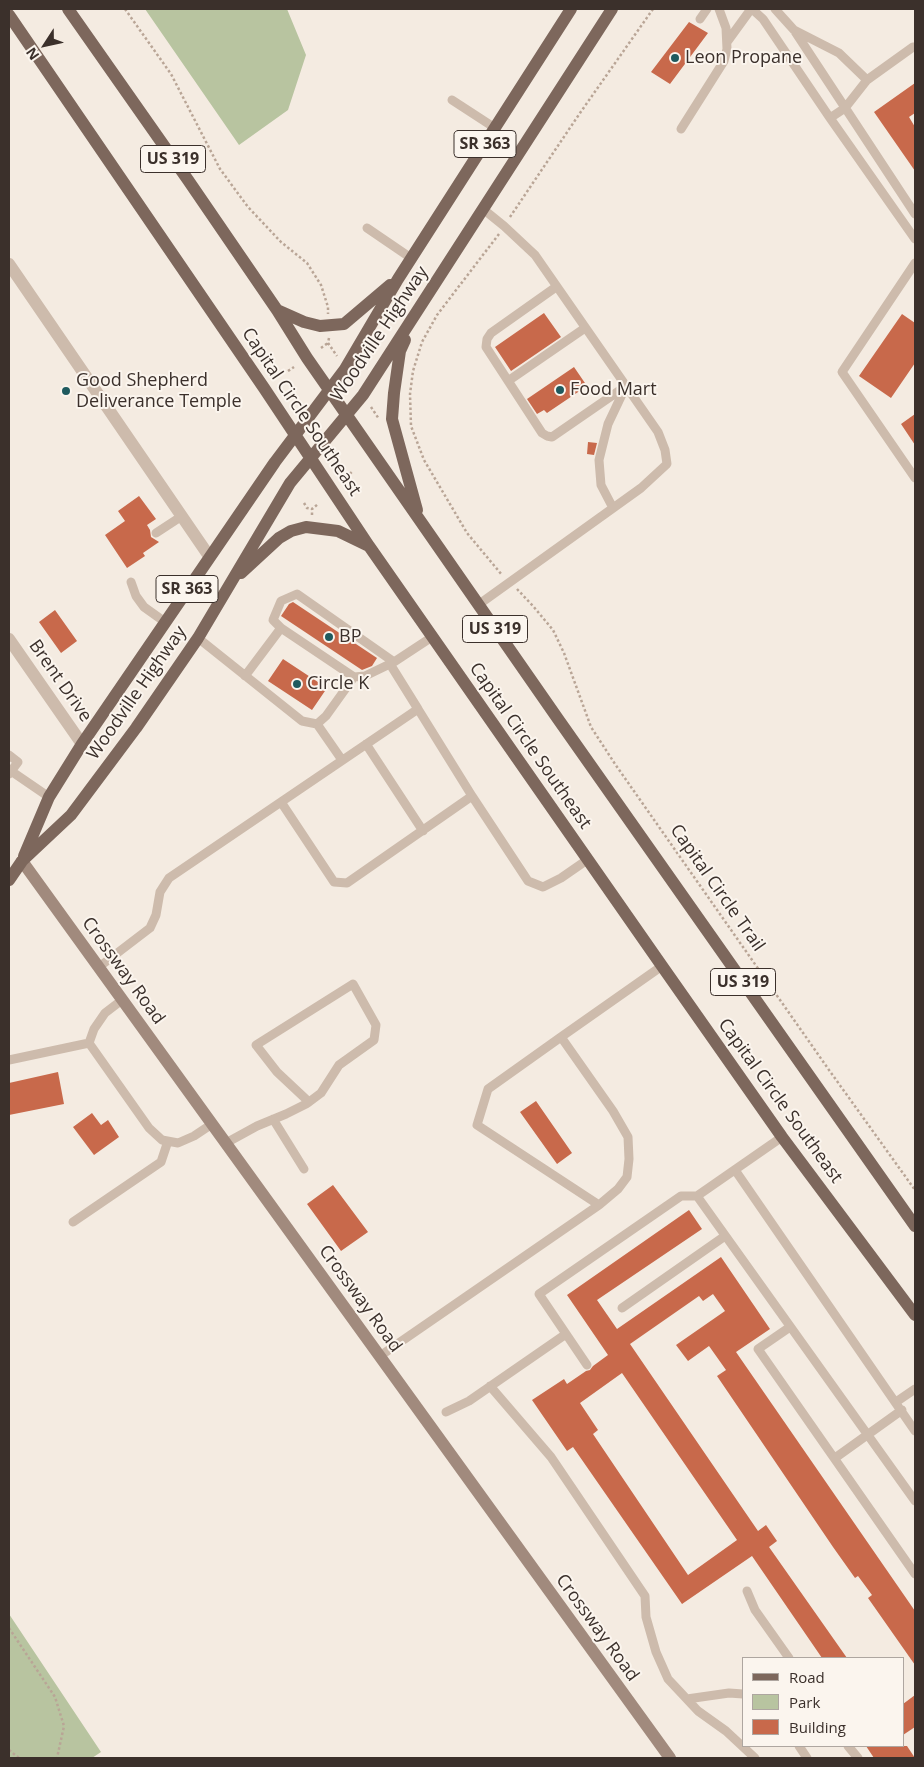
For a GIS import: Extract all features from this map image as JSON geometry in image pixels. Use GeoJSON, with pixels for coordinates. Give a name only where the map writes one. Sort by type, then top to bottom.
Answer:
{"type":"FeatureCollection","features":[{"type":"Feature","properties":{"kind":"main road","name":"Capital Circle Southeast"},"geometry":{"type":"LineString","coordinates":[[68,9],[277,310],[346,415],[915,1226]]}},
{"type":"Feature","properties":{"kind":"main road","name":"Woodville Highway"},"geometry":{"type":"LineString","coordinates":[[9,880],[22,861],[49,797],[82,744],[209,556],[295,435],[345,369],[411,258],[571,9]]}},
{"type":"Feature","properties":{"kind":"main road","name":"Woodville Highway"},"geometry":{"type":"LineString","coordinates":[[22,861],[71,815],[136,728],[198,638],[290,483],[363,395],[612,9]]}},
{"type":"Feature","properties":{"kind":"main road","name":"Capital Circle Southeast"},"geometry":{"type":"LineString","coordinates":[[9,15],[369,546],[782,1137],[915,1315]]}},
{"type":"Feature","properties":{"kind":"main road"},"geometry":{"type":"LineString","coordinates":[[277,310],[304,322],[320,326],[344,324],[398,279]]}},
{"type":"Feature","properties":{"kind":"main road"},"geometry":{"type":"LineString","coordinates":[[419,519],[392,418],[400,352],[421,306]]}},
{"type":"Feature","properties":{"kind":"main road"},"geometry":{"type":"LineString","coordinates":[[231,581],[279,538],[291,531],[306,527],[338,531],[369,546]]}},
{"type":"Feature","properties":{"kind":"street"},"geometry":{"type":"LineString","coordinates":[[9,264],[209,556]]}},
{"type":"Feature","properties":{"kind":"street","name":"Brent Drive"},"geometry":{"type":"LineString","coordinates":[[9,639],[82,744]]}},
{"type":"Feature","properties":{"kind":"street","name":"Crossway Road"},"geometry":{"type":"LineString","coordinates":[[22,861],[670,1758]]}},
{"type":"Feature","properties":{"kind":"lane"},"geometry":{"type":"LineString","coordinates":[[700,19],[707,9]]}},
{"type":"Feature","properties":{"kind":"lane"},"geometry":{"type":"LineString","coordinates":[[681,129],[724,61],[727,49],[726,28],[719,9]]}},
{"type":"Feature","properties":{"kind":"lane"},"geometry":{"type":"LineString","coordinates":[[727,42],[752,9],[763,19],[915,239]]}},
{"type":"Feature","properties":{"kind":"lane"},"geometry":{"type":"LineString","coordinates":[[775,9],[794,30],[915,214]]}},
{"type":"Feature","properties":{"kind":"lane"},"geometry":{"type":"LineString","coordinates":[[794,30],[839,53],[867,80]]}},
{"type":"Feature","properties":{"kind":"lane"},"geometry":{"type":"LineString","coordinates":[[830,118],[845,108],[867,80],[913,47]]}},
{"type":"Feature","properties":{"kind":"lane"},"geometry":{"type":"LineString","coordinates":[[452,100],[495,128]]}},
{"type":"Feature","properties":{"kind":"lane"},"geometry":{"type":"LineString","coordinates":[[478,604],[642,488],[667,464],[665,450],[658,432],[535,256],[483,209]]}},
{"type":"Feature","properties":{"kind":"lane"},"geometry":{"type":"LineString","coordinates":[[367,228],[411,258]]}},
{"type":"Feature","properties":{"kind":"lane"},"geometry":{"type":"LineString","coordinates":[[915,262],[842,372],[915,478]]}},
{"type":"Feature","properties":{"kind":"lane"},"geometry":{"type":"LineString","coordinates":[[556,287],[491,333],[487,339],[486,347],[542,433],[552,436],[626,386]]}},
{"type":"Feature","properties":{"kind":"lane"},"geometry":{"type":"LineString","coordinates":[[508,381],[585,328]]}},
{"type":"Feature","properties":{"kind":"lane"},"geometry":{"type":"LineString","coordinates":[[613,508],[601,485],[599,460],[608,424],[626,386]]}},
{"type":"Feature","properties":{"kind":"lane"},"geometry":{"type":"LineString","coordinates":[[156,533],[182,516]]}},
{"type":"Feature","properties":{"kind":"lane"},"geometry":{"type":"LineString","coordinates":[[131,582],[136,596],[144,607],[166,622]]}},
{"type":"Feature","properties":{"kind":"lane"},"geometry":{"type":"LineString","coordinates":[[432,636],[392,663],[365,676],[354,677],[281,628],[273,620],[281,601],[297,594],[392,663],[472,796],[528,880],[543,887],[561,878],[588,860]]}},
{"type":"Feature","properties":{"kind":"lane"},"geometry":{"type":"LineString","coordinates":[[245,676],[281,628]]}},
{"type":"Feature","properties":{"kind":"lane"},"geometry":{"type":"LineString","coordinates":[[198,638],[302,721],[317,724],[342,760]]}},
{"type":"Feature","properties":{"kind":"lane"},"geometry":{"type":"LineString","coordinates":[[317,724],[326,716],[354,677]]}},
{"type":"Feature","properties":{"kind":"lane"},"geometry":{"type":"LineString","coordinates":[[99,968],[150,928],[156,915],[160,892],[169,878],[418,709]]}},
{"type":"Feature","properties":{"kind":"lane"},"geometry":{"type":"LineString","coordinates":[[366,744],[423,831]]}},
{"type":"Feature","properties":{"kind":"lane"},"geometry":{"type":"LineString","coordinates":[[9,755],[18,762],[10,772],[49,797]]}},
{"type":"Feature","properties":{"kind":"lane"},"geometry":{"type":"LineString","coordinates":[[281,802],[334,882],[347,883],[472,796]]}},
{"type":"Feature","properties":{"kind":"lane"},"geometry":{"type":"LineString","coordinates":[[599,1205],[477,1125],[488,1089],[662,966]]}},
{"type":"Feature","properties":{"kind":"lane"},"geometry":{"type":"LineString","coordinates":[[226,1143],[257,1126],[309,1102],[321,1093],[339,1065],[374,1040],[376,1025],[353,984],[256,1045],[277,1072],[309,1102]]}},
{"type":"Feature","properties":{"kind":"lane"},"geometry":{"type":"LineString","coordinates":[[90,1043],[94,1029],[105,1013],[122,1000]]}},
{"type":"Feature","properties":{"kind":"lane"},"geometry":{"type":"LineString","coordinates":[[380,1356],[599,1205],[618,1189],[627,1177],[629,1159],[628,1137],[613,1111],[561,1037]]}},
{"type":"Feature","properties":{"kind":"lane"},"geometry":{"type":"LineString","coordinates":[[9,1060],[90,1043]]}},
{"type":"Feature","properties":{"kind":"lane"},"geometry":{"type":"LineString","coordinates":[[90,1043],[149,1128],[162,1140],[178,1143],[194,1136],[212,1124]]}},
{"type":"Feature","properties":{"kind":"lane"},"geometry":{"type":"LineString","coordinates":[[273,1120],[304,1169]]}},
{"type":"Feature","properties":{"kind":"lane"},"geometry":{"type":"LineString","coordinates":[[587,1364],[539,1294],[681,1196],[697,1196],[782,1137]]}},
{"type":"Feature","properties":{"kind":"lane"},"geometry":{"type":"LineString","coordinates":[[73,1222],[161,1162],[168,1141]]}},
{"type":"Feature","properties":{"kind":"lane"},"geometry":{"type":"LineString","coordinates":[[735,1170],[915,1431]]}},
{"type":"Feature","properties":{"kind":"lane"},"geometry":{"type":"LineString","coordinates":[[697,1196],[915,1501]]}},
{"type":"Feature","properties":{"kind":"lane"},"geometry":{"type":"LineString","coordinates":[[622,1308],[726,1236]]}},
{"type":"Feature","properties":{"kind":"lane"},"geometry":{"type":"LineString","coordinates":[[790,1327],[758,1349],[915,1574]]}},
{"type":"Feature","properties":{"kind":"lane"},"geometry":{"type":"LineString","coordinates":[[446,1412],[469,1401],[566,1334]]}},
{"type":"Feature","properties":{"kind":"lane"},"geometry":{"type":"LineString","coordinates":[[490,1386],[551,1457],[645,1596],[646,1617],[656,1652],[668,1679],[698,1712],[726,1730],[742,1745]]}},
{"type":"Feature","properties":{"kind":"lane"},"geometry":{"type":"LineString","coordinates":[[896,1402],[915,1389]]}},
{"type":"Feature","properties":{"kind":"lane"},"geometry":{"type":"LineString","coordinates":[[835,1458],[902,1410]]}},
{"type":"Feature","properties":{"kind":"lane"},"geometry":{"type":"LineString","coordinates":[[747,1591],[755,1610],[788,1657]]}},
{"type":"Feature","properties":{"kind":"lane"},"geometry":{"type":"LineString","coordinates":[[687,1699],[729,1692],[742,1694]]}},
{"type":"Feature","properties":{"kind":"lane"},"geometry":{"type":"LineString","coordinates":[[744,1747],[756,1758]]}},
{"type":"Feature","properties":{"kind":"lane"},"geometry":{"type":"LineString","coordinates":[[800,1747],[807,1758]]}},
{"type":"Feature","properties":{"kind":"lane"},"geometry":{"type":"LineString","coordinates":[[849,1747],[858,1758]]}},
{"type":"Feature","properties":{"kind":"path"},"geometry":{"type":"LineString","coordinates":[[125,9],[171,74],[220,169],[248,207],[281,242],[307,263],[321,285],[328,307],[329,320]]}},
{"type":"Feature","properties":{"kind":"path"},"geometry":{"type":"LineString","coordinates":[[501,573],[467,533],[424,460],[412,426],[410,394],[414,371],[422,342],[438,315],[504,226],[653,9]]}},
{"type":"Feature","properties":{"kind":"path"},"geometry":{"type":"LineString","coordinates":[[328,338],[328,343],[336,356]]}},
{"type":"Feature","properties":{"kind":"path"},"geometry":{"type":"LineString","coordinates":[[321,348],[328,343]]}},
{"type":"Feature","properties":{"kind":"path"},"geometry":{"type":"LineString","coordinates":[[288,372],[294,367]]}},
{"type":"Feature","properties":{"kind":"path"},"geometry":{"type":"LineString","coordinates":[[346,477],[353,471]]}},
{"type":"Feature","properties":{"kind":"path"},"geometry":{"type":"LineString","coordinates":[[304,503],[307,508],[312,509],[318,504]]}},
{"type":"Feature","properties":{"kind":"path","name":"Capital Circle Trail"},"geometry":{"type":"LineString","coordinates":[[518,590],[553,630],[564,653],[591,726],[615,764],[915,1190]]}},
{"type":"Feature","properties":{"kind":"path"},"geometry":{"type":"LineString","coordinates":[[9,1628],[55,1697],[64,1726],[57,1758]]}},
{"type":"Feature","properties":{"kind":"path"},"geometry":{"type":"LineString","coordinates":[[9,1750],[19,1758]]}},
{"type":"Feature","properties":{"kind":"green space"},"geometry":{"type":"Polygon","coordinates":[[[145,9],[287,9],[306,55],[288,110],[239,145],[145,9]]]}},
{"type":"Feature","properties":{"kind":"green space"},"geometry":{"type":"Polygon","coordinates":[[[9,1614],[101,1752],[92,1758],[9,1758],[9,1614]]]}},
{"type":"Feature","properties":{"kind":"building","name":"Leon Propane"},"geometry":{"type":"Polygon","coordinates":[[[689,22],[708,33],[670,84],[651,72],[689,22]]]}},
{"type":"Feature","properties":{"kind":"building"},"geometry":{"type":"Polygon","coordinates":[[[915,83],[915,113],[909,117],[915,127],[915,171],[874,112],[915,83]]]}},
{"type":"Feature","properties":{"kind":"building"},"geometry":{"type":"Polygon","coordinates":[[[544,313],[561,337],[511,371],[495,347],[544,313]]]}},
{"type":"Feature","properties":{"kind":"building"},"geometry":{"type":"Polygon","coordinates":[[[902,314],[915,323],[915,363],[891,398],[859,376],[902,314]]]}},
{"type":"Feature","properties":{"kind":"building","name":"Food Mart"},"geometry":{"type":"Polygon","coordinates":[[[574,367],[587,386],[547,413],[544,410],[537,414],[527,399],[574,367]]]}},
{"type":"Feature","properties":{"kind":"building"},"geometry":{"type":"Polygon","coordinates":[[[915,414],[915,445],[901,424],[915,414]]]}},
{"type":"Feature","properties":{"kind":"building"},"geometry":{"type":"Polygon","coordinates":[[[588,442],[597,443],[594,455],[587,454],[588,442]]]}},
{"type":"Feature","properties":{"kind":"building"},"geometry":{"type":"Polygon","coordinates":[[[139,496],[156,519],[147,525],[151,537],[159,542],[143,553],[145,556],[127,568],[105,535],[125,521],[118,511],[139,496]]]}},
{"type":"Feature","properties":{"kind":"building","name":"BP"},"geometry":{"type":"Polygon","coordinates":[[[293,602],[377,658],[372,666],[362,670],[281,616],[289,604],[293,602]]]}},
{"type":"Feature","properties":{"kind":"building"},"geometry":{"type":"Polygon","coordinates":[[[55,610],[77,641],[61,653],[39,622],[55,610]]]}},
{"type":"Feature","properties":{"kind":"building","name":"Circle K"},"geometry":{"type":"Polygon","coordinates":[[[283,659],[327,688],[312,710],[268,681],[283,659]]]}},
{"type":"Feature","properties":{"kind":"building"},"geometry":{"type":"Polygon","coordinates":[[[58,1072],[64,1104],[9,1115],[9,1083],[58,1072]]]}},
{"type":"Feature","properties":{"kind":"building"},"geometry":{"type":"Polygon","coordinates":[[[536,1101],[572,1153],[557,1164],[520,1112],[536,1101]]]}},
{"type":"Feature","properties":{"kind":"building"},"geometry":{"type":"Polygon","coordinates":[[[92,1113],[101,1125],[108,1120],[119,1137],[94,1155],[73,1127],[92,1113]]]}},
{"type":"Feature","properties":{"kind":"building"},"geometry":{"type":"Polygon","coordinates":[[[333,1185],[368,1232],[341,1251],[307,1204],[333,1185]]]}},
{"type":"Feature","properties":{"kind":"building"},"geometry":{"type":"Polygon","coordinates":[[[689,1210],[702,1229],[597,1300],[617,1329],[721,1257],[770,1329],[736,1352],[915,1611],[915,1665],[868,1598],[872,1595],[858,1576],[855,1578],[833,1547],[717,1376],[726,1370],[709,1346],[688,1361],[676,1345],[725,1311],[713,1294],[703,1301],[699,1296],[630,1344],[758,1531],[766,1525],[777,1541],[769,1547],[846,1657],[821,1657],[752,1556],[682,1604],[573,1447],[567,1451],[532,1400],[564,1379],[567,1384],[590,1370],[608,1355],[567,1295],[689,1210]],[[622,1373],[580,1403],[598,1430],[593,1434],[688,1575],[737,1540],[622,1373]]]}},
{"type":"Feature","properties":{"kind":"building"},"geometry":{"type":"Polygon","coordinates":[[[915,1695],[915,1727],[904,1734],[904,1703],[915,1695]]]}},
{"type":"Feature","properties":{"kind":"building"},"geometry":{"type":"Polygon","coordinates":[[[907,1746],[915,1758],[874,1758],[867,1747],[907,1746]]]}},
{"type":"Feature","properties":{"kind":"place","name":"Leon Propane"},"geometry":{"type":"Point","coordinates":[675,58]}},
{"type":"Feature","properties":{"kind":"place","name":"Food Mart"},"geometry":{"type":"Point","coordinates":[560,390]}},
{"type":"Feature","properties":{"kind":"place","name":"Good Shepherd Deliverance Temple"},"geometry":{"type":"Point","coordinates":[66,391]}},
{"type":"Feature","properties":{"kind":"place","name":"BP"},"geometry":{"type":"Point","coordinates":[329,637]}},
{"type":"Feature","properties":{"kind":"place","name":"Circle K"},"geometry":{"type":"Point","coordinates":[297,684]}}]}
